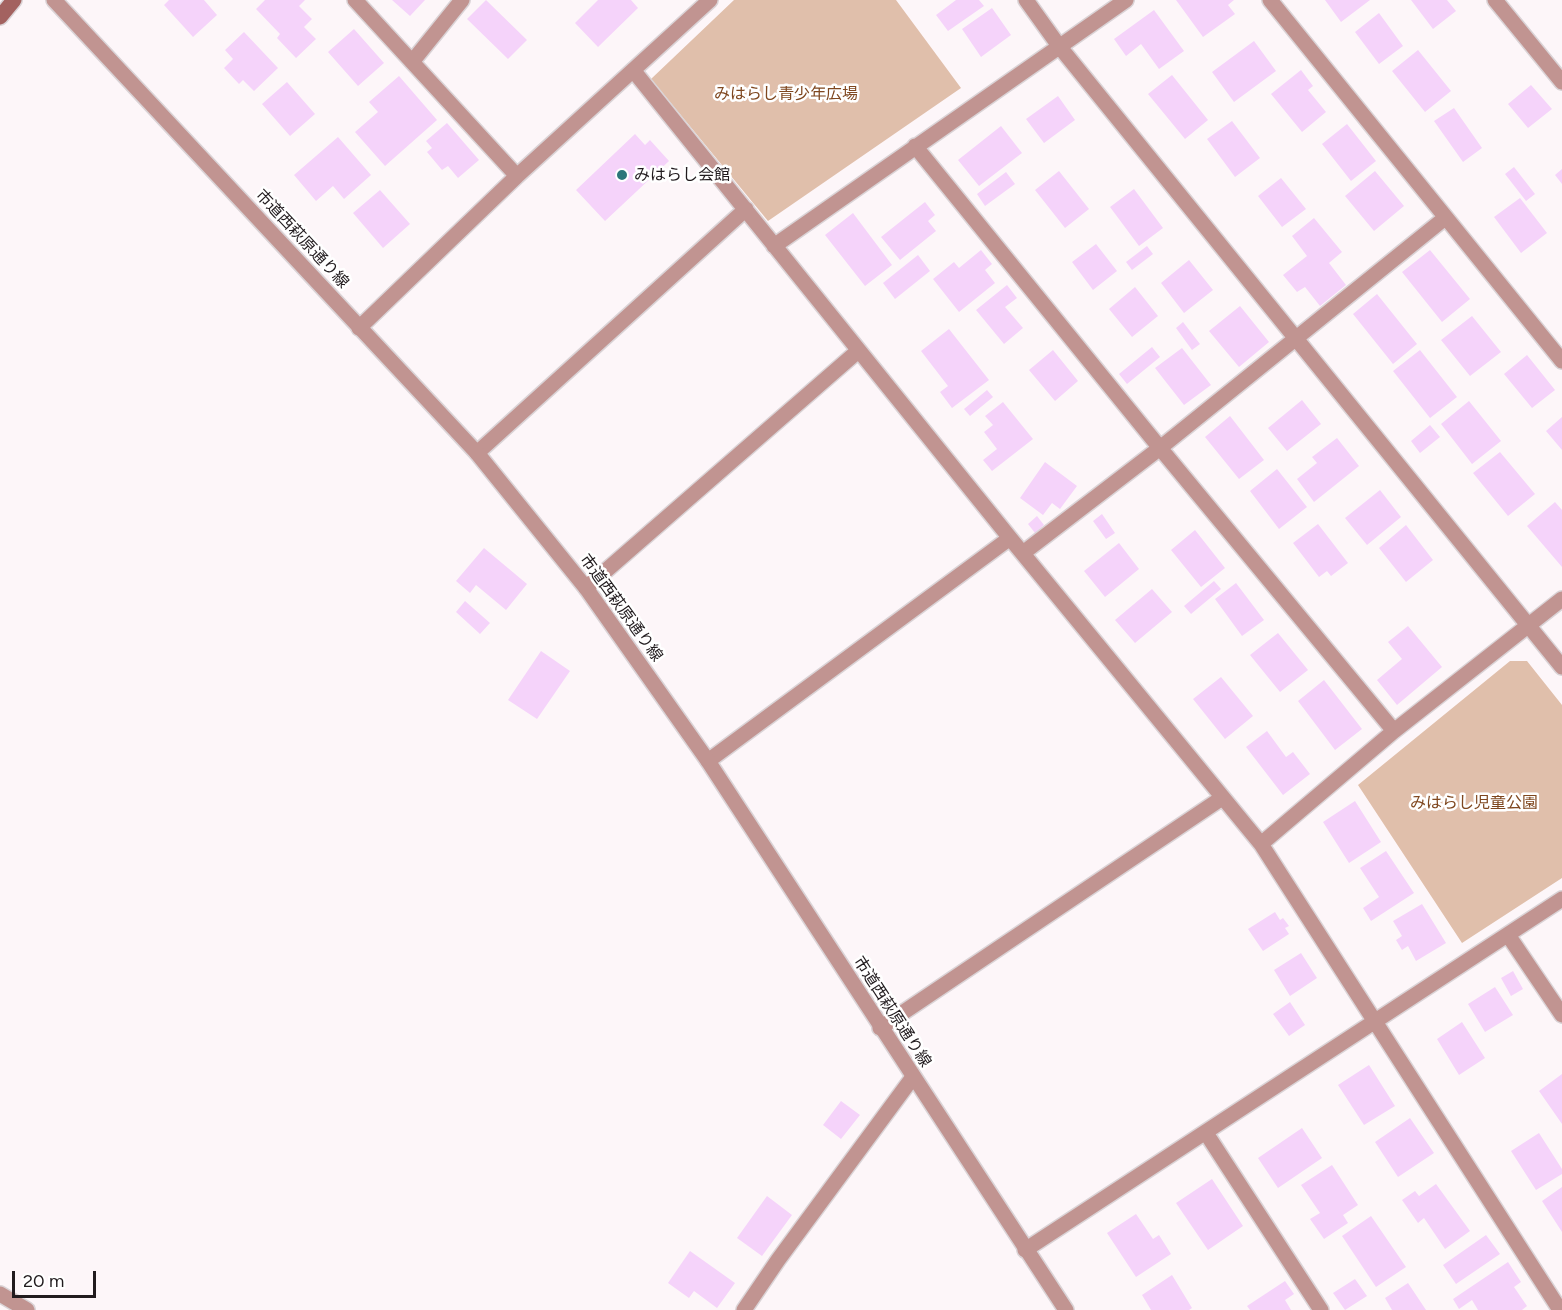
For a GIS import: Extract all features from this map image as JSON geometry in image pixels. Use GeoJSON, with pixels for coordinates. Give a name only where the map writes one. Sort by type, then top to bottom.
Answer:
{"type":"FeatureCollection","features":[{"type":"Feature","properties":{"kind":"main road"},"geometry":{"type":"LineString","coordinates":[[0,17],[14,0]]}},
{"type":"Feature","properties":{"kind":"street","name":"市道西萩原通り線"},"geometry":{"type":"LineString","coordinates":[[54,0],[477,453],[586,588],[708,761],[1060,1307]]}},
{"type":"Feature","properties":{"kind":"street"},"geometry":{"type":"LineString","coordinates":[[355,0],[517,176]]}},
{"type":"Feature","properties":{"kind":"street"},"geometry":{"type":"LineString","coordinates":[[412,62],[462,0]]}},
{"type":"Feature","properties":{"kind":"street"},"geometry":{"type":"LineString","coordinates":[[359,328],[517,176],[710,0]]}},
{"type":"Feature","properties":{"kind":"street"},"geometry":{"type":"LineString","coordinates":[[1026,0],[1059,46],[1562,667]]}},
{"type":"Feature","properties":{"kind":"street"},"geometry":{"type":"LineString","coordinates":[[774,246],[1126,0]]}},
{"type":"Feature","properties":{"kind":"street"},"geometry":{"type":"LineString","coordinates":[[1270,0],[1562,362]]}},
{"type":"Feature","properties":{"kind":"street"},"geometry":{"type":"LineString","coordinates":[[1495,0],[1562,82]]}},
{"type":"Feature","properties":{"kind":"street"},"geometry":{"type":"LineString","coordinates":[[633,70],[858,351],[1261,844],[1558,1307]]}},
{"type":"Feature","properties":{"kind":"street"},"geometry":{"type":"LineString","coordinates":[[915,147],[1394,731]]}},
{"type":"Feature","properties":{"kind":"street"},"geometry":{"type":"LineString","coordinates":[[477,453],[746,209]]}},
{"type":"Feature","properties":{"kind":"street"},"geometry":{"type":"LineString","coordinates":[[1023,553],[1160,448],[1445,218]]}},
{"type":"Feature","properties":{"kind":"street"},"geometry":{"type":"LineString","coordinates":[[586,588],[858,351]]}},
{"type":"Feature","properties":{"kind":"street"},"geometry":{"type":"LineString","coordinates":[[708,761],[1010,538]]}},
{"type":"Feature","properties":{"kind":"street"},"geometry":{"type":"LineString","coordinates":[[1261,844],[1394,731],[1562,599]]}},
{"type":"Feature","properties":{"kind":"street"},"geometry":{"type":"LineString","coordinates":[[880,1028],[1222,798]]}},
{"type":"Feature","properties":{"kind":"street"},"geometry":{"type":"LineString","coordinates":[[1025,1250],[1562,899]]}},
{"type":"Feature","properties":{"kind":"street"},"geometry":{"type":"LineString","coordinates":[[1508,935],[1562,1016]]}},
{"type":"Feature","properties":{"kind":"street"},"geometry":{"type":"LineString","coordinates":[[744,1310],[778,1260],[913,1077]]}},
{"type":"Feature","properties":{"kind":"street"},"geometry":{"type":"LineString","coordinates":[[1206,1133],[1321,1310]]}},
{"type":"Feature","properties":{"kind":"street"},"geometry":{"type":"LineString","coordinates":[[0,1294],[27,1310]]}},
{"type":"Feature","properties":{"kind":"green space","name":"みはらし青少年広場"},"geometry":{"type":"Polygon","coordinates":[[[734,0],[896,0],[961,88],[768,221],[651,79],[734,0]]]}},
{"type":"Feature","properties":{"kind":"green space","name":"みはらし児童公園"},"geometry":{"type":"Polygon","coordinates":[[[1510,661],[1527,661],[1562,705],[1562,878],[1462,943],[1358,785],[1510,661]]]}},
{"type":"Feature","properties":{"kind":"building"},"geometry":{"type":"Polygon","coordinates":[[[169,0],[204,0],[217,15],[193,37],[164,5],[169,0]]]}},
{"type":"Feature","properties":{"kind":"building"},"geometry":{"type":"Polygon","coordinates":[[[265,0],[305,0],[299,6],[312,19],[304,27],[316,39],[296,58],[277,38],[280,34],[256,9],[265,0]]]}},
{"type":"Feature","properties":{"kind":"building"},"geometry":{"type":"Polygon","coordinates":[[[392,0],[425,0],[410,16],[392,0]]]}},
{"type":"Feature","properties":{"kind":"building"},"geometry":{"type":"Polygon","coordinates":[[[486,0],[527,40],[508,59],[467,19],[486,0]]]}},
{"type":"Feature","properties":{"kind":"building"},"geometry":{"type":"Polygon","coordinates":[[[598,0],[631,0],[638,8],[598,47],[575,23],[598,0]]]}},
{"type":"Feature","properties":{"kind":"building"},"geometry":{"type":"Polygon","coordinates":[[[956,0],[979,0],[984,6],[948,31],[936,15],[956,0]]]}},
{"type":"Feature","properties":{"kind":"building"},"geometry":{"type":"Polygon","coordinates":[[[1176,0],[1234,0],[1228,5],[1235,14],[1203,37],[1176,0]]]}},
{"type":"Feature","properties":{"kind":"building"},"geometry":{"type":"Polygon","coordinates":[[[1325,0],[1370,0],[1341,22],[1325,0]]]}},
{"type":"Feature","properties":{"kind":"building"},"geometry":{"type":"Polygon","coordinates":[[[1411,0],[1447,0],[1456,11],[1433,29],[1411,0]]]}},
{"type":"Feature","properties":{"kind":"building"},"geometry":{"type":"Polygon","coordinates":[[[992,8],[1011,35],[981,57],[962,29],[992,8]]]}},
{"type":"Feature","properties":{"kind":"building"},"geometry":{"type":"Polygon","coordinates":[[[1154,10],[1184,51],[1159,69],[1141,44],[1126,56],[1114,39],[1154,10]]]}},
{"type":"Feature","properties":{"kind":"building"},"geometry":{"type":"Polygon","coordinates":[[[1379,13],[1403,46],[1379,64],[1355,32],[1379,13]]]}},
{"type":"Feature","properties":{"kind":"building"},"geometry":{"type":"Polygon","coordinates":[[[354,29],[384,63],[358,86],[328,52],[354,29]]]}},
{"type":"Feature","properties":{"kind":"building"},"geometry":{"type":"Polygon","coordinates":[[[244,32],[278,68],[254,91],[243,80],[239,84],[224,68],[233,59],[225,50],[244,32]]]}},
{"type":"Feature","properties":{"kind":"building"},"geometry":{"type":"Polygon","coordinates":[[[1254,41],[1276,71],[1234,102],[1212,72],[1254,41]]]}},
{"type":"Feature","properties":{"kind":"building"},"geometry":{"type":"Polygon","coordinates":[[[1418,50],[1451,91],[1425,112],[1392,71],[1418,50]]]}},
{"type":"Feature","properties":{"kind":"building"},"geometry":{"type":"Polygon","coordinates":[[[1301,70],[1313,86],[1308,90],[1326,112],[1302,132],[1271,94],[1301,70]]]}},
{"type":"Feature","properties":{"kind":"building"},"geometry":{"type":"Polygon","coordinates":[[[1172,75],[1208,120],[1185,139],[1148,94],[1172,75]]]}},
{"type":"Feature","properties":{"kind":"building"},"geometry":{"type":"Polygon","coordinates":[[[399,76],[437,120],[385,166],[355,132],[378,112],[369,102],[399,76]]]}},
{"type":"Feature","properties":{"kind":"building"},"geometry":{"type":"Polygon","coordinates":[[[287,82],[315,114],[290,136],[262,104],[287,82]]]}},
{"type":"Feature","properties":{"kind":"building"},"geometry":{"type":"Polygon","coordinates":[[[1531,85],[1552,109],[1528,128],[1508,104],[1531,85]]]}},
{"type":"Feature","properties":{"kind":"building"},"geometry":{"type":"Polygon","coordinates":[[[1058,96],[1075,120],[1044,143],[1026,119],[1058,96]]]}},
{"type":"Feature","properties":{"kind":"building"},"geometry":{"type":"Polygon","coordinates":[[[1454,108],[1482,148],[1463,162],[1434,121],[1454,108]]]}},
{"type":"Feature","properties":{"kind":"building"},"geometry":{"type":"Polygon","coordinates":[[[1232,121],[1260,158],[1235,177],[1207,139],[1232,121]]]}},
{"type":"Feature","properties":{"kind":"building"},"geometry":{"type":"Polygon","coordinates":[[[447,123],[479,160],[458,178],[448,166],[442,170],[427,152],[432,148],[426,141],[447,123]]]}},
{"type":"Feature","properties":{"kind":"building"},"geometry":{"type":"Polygon","coordinates":[[[1347,124],[1376,161],[1351,181],[1322,144],[1347,124]]]}},
{"type":"Feature","properties":{"kind":"building"},"geometry":{"type":"Polygon","coordinates":[[[1001,126],[1022,153],[979,186],[958,160],[1001,126]]]}},
{"type":"Feature","properties":{"kind":"building","name":"みはらし会館"},"geometry":{"type":"Polygon","coordinates":[[[635,134],[645,145],[650,140],[669,161],[605,221],[576,190],[635,134]]]}},
{"type":"Feature","properties":{"kind":"building"},"geometry":{"type":"Polygon","coordinates":[[[338,137],[371,175],[344,199],[333,186],[316,201],[294,175],[338,137]]]}},
{"type":"Feature","properties":{"kind":"building"},"geometry":{"type":"Polygon","coordinates":[[[1514,167],[1535,194],[1526,201],[1505,174],[1514,167]]]}},
{"type":"Feature","properties":{"kind":"building"},"geometry":{"type":"Polygon","coordinates":[[[1562,169],[1562,184],[1555,175],[1562,169]]]}},
{"type":"Feature","properties":{"kind":"building"},"geometry":{"type":"Polygon","coordinates":[[[1059,171],[1089,209],[1065,228],[1035,190],[1059,171]]]}},
{"type":"Feature","properties":{"kind":"building"},"geometry":{"type":"Polygon","coordinates":[[[1375,171],[1404,206],[1374,231],[1345,196],[1375,171]]]}},
{"type":"Feature","properties":{"kind":"building"},"geometry":{"type":"Polygon","coordinates":[[[1006,172],[1015,184],[985,206],[977,194],[1006,172]]]}},
{"type":"Feature","properties":{"kind":"building"},"geometry":{"type":"Polygon","coordinates":[[[1281,178],[1306,209],[1282,227],[1258,196],[1281,178]]]}},
{"type":"Feature","properties":{"kind":"building"},"geometry":{"type":"Polygon","coordinates":[[[1134,189],[1163,228],[1139,246],[1110,207],[1134,189]]]}},
{"type":"Feature","properties":{"kind":"building"},"geometry":{"type":"Polygon","coordinates":[[[380,190],[410,224],[383,248],[353,213],[380,190]]]}},
{"type":"Feature","properties":{"kind":"building"},"geometry":{"type":"Polygon","coordinates":[[[1520,198],[1547,233],[1521,253],[1494,217],[1520,198]]]}},
{"type":"Feature","properties":{"kind":"building"},"geometry":{"type":"Polygon","coordinates":[[[925,202],[935,215],[928,221],[936,231],[900,260],[881,237],[925,202]]]}},
{"type":"Feature","properties":{"kind":"building"},"geometry":{"type":"Polygon","coordinates":[[[853,213],[892,265],[865,286],[825,235],[853,213]]]}},
{"type":"Feature","properties":{"kind":"building"},"geometry":{"type":"Polygon","coordinates":[[[1314,218],[1342,252],[1329,263],[1346,285],[1320,306],[1305,287],[1297,292],[1283,275],[1307,256],[1292,236],[1314,218]]]}},
{"type":"Feature","properties":{"kind":"building"},"geometry":{"type":"Polygon","coordinates":[[[1096,244],[1117,271],[1093,290],[1072,262],[1096,244]]]}},
{"type":"Feature","properties":{"kind":"building"},"geometry":{"type":"Polygon","coordinates":[[[1147,246],[1153,254],[1132,270],[1126,262],[1147,246]]]}},
{"type":"Feature","properties":{"kind":"building"},"geometry":{"type":"Polygon","coordinates":[[[981,250],[992,264],[985,270],[995,283],[959,312],[933,279],[954,262],[959,268],[981,250]]]}},
{"type":"Feature","properties":{"kind":"building"},"geometry":{"type":"Polygon","coordinates":[[[1430,250],[1470,299],[1442,322],[1402,272],[1430,250]]]}},
{"type":"Feature","properties":{"kind":"building"},"geometry":{"type":"Polygon","coordinates":[[[918,255],[930,271],[895,299],[883,283],[918,255]]]}},
{"type":"Feature","properties":{"kind":"building"},"geometry":{"type":"Polygon","coordinates":[[[1189,260],[1213,290],[1184,313],[1161,283],[1189,260]]]}},
{"type":"Feature","properties":{"kind":"building"},"geometry":{"type":"Polygon","coordinates":[[[1007,285],[1017,298],[1005,307],[1023,328],[1004,344],[976,310],[1007,285]]]}},
{"type":"Feature","properties":{"kind":"building"},"geometry":{"type":"Polygon","coordinates":[[[1135,287],[1158,316],[1132,337],[1109,309],[1135,287]]]}},
{"type":"Feature","properties":{"kind":"building"},"geometry":{"type":"Polygon","coordinates":[[[1377,294],[1417,344],[1393,364],[1353,314],[1377,294]]]}},
{"type":"Feature","properties":{"kind":"building"},"geometry":{"type":"Polygon","coordinates":[[[1240,306],[1269,342],[1239,367],[1209,331],[1240,306]]]}},
{"type":"Feature","properties":{"kind":"building"},"geometry":{"type":"Polygon","coordinates":[[[1472,316],[1501,352],[1470,376],[1441,340],[1472,316]]]}},
{"type":"Feature","properties":{"kind":"building"},"geometry":{"type":"Polygon","coordinates":[[[1183,322],[1200,344],[1192,350],[1176,328],[1183,322]]]}},
{"type":"Feature","properties":{"kind":"building"},"geometry":{"type":"Polygon","coordinates":[[[949,329],[989,380],[952,408],[940,392],[948,386],[921,351],[949,329]]]}},
{"type":"Feature","properties":{"kind":"building"},"geometry":{"type":"Polygon","coordinates":[[[1152,347],[1160,357],[1127,384],[1119,374],[1152,347]]]}},
{"type":"Feature","properties":{"kind":"building"},"geometry":{"type":"Polygon","coordinates":[[[1182,348],[1211,385],[1184,405],[1155,368],[1182,348]]]}},
{"type":"Feature","properties":{"kind":"building"},"geometry":{"type":"Polygon","coordinates":[[[1053,350],[1078,381],[1055,401],[1029,370],[1053,350]]]}},
{"type":"Feature","properties":{"kind":"building"},"geometry":{"type":"Polygon","coordinates":[[[1420,350],[1457,397],[1430,418],[1393,371],[1420,350]]]}},
{"type":"Feature","properties":{"kind":"building"},"geometry":{"type":"Polygon","coordinates":[[[1527,355],[1555,390],[1532,408],[1504,374],[1527,355]]]}},
{"type":"Feature","properties":{"kind":"building"},"geometry":{"type":"Polygon","coordinates":[[[987,390],[993,397],[970,416],[964,409],[987,390]]]}},
{"type":"Feature","properties":{"kind":"building"},"geometry":{"type":"Polygon","coordinates":[[[1302,400],[1321,424],[1287,451],[1268,428],[1302,400]]]}},
{"type":"Feature","properties":{"kind":"building"},"geometry":{"type":"Polygon","coordinates":[[[1469,401],[1501,441],[1472,464],[1441,424],[1469,401]]]}},
{"type":"Feature","properties":{"kind":"building"},"geometry":{"type":"Polygon","coordinates":[[[1003,402],[1033,439],[992,471],[983,460],[997,449],[984,432],[993,425],[985,416],[1003,402]]]}},
{"type":"Feature","properties":{"kind":"building"},"geometry":{"type":"Polygon","coordinates":[[[1230,416],[1264,460],[1239,479],[1205,437],[1230,416]]]}},
{"type":"Feature","properties":{"kind":"building"},"geometry":{"type":"Polygon","coordinates":[[[1562,417],[1562,450],[1546,431],[1562,417]]]}},
{"type":"Feature","properties":{"kind":"building"},"geometry":{"type":"Polygon","coordinates":[[[1430,425],[1440,437],[1420,453],[1411,441],[1430,425]]]}},
{"type":"Feature","properties":{"kind":"building"},"geometry":{"type":"Polygon","coordinates":[[[1337,438],[1359,466],[1314,502],[1297,479],[1317,463],[1312,457],[1337,438]]]}},
{"type":"Feature","properties":{"kind":"building"},"geometry":{"type":"Polygon","coordinates":[[[1500,452],[1535,494],[1508,516],[1473,473],[1500,452]]]}},
{"type":"Feature","properties":{"kind":"building"},"geometry":{"type":"Polygon","coordinates":[[[1045,462],[1077,486],[1060,509],[1052,503],[1043,515],[1020,498],[1045,462]]]}},
{"type":"Feature","properties":{"kind":"building"},"geometry":{"type":"Polygon","coordinates":[[[1277,469],[1307,507],[1279,529],[1250,491],[1277,469]]]}},
{"type":"Feature","properties":{"kind":"building"},"geometry":{"type":"Polygon","coordinates":[[[1380,490],[1401,517],[1367,545],[1345,518],[1380,490]]]}},
{"type":"Feature","properties":{"kind":"building"},"geometry":{"type":"Polygon","coordinates":[[[1555,502],[1562,510],[1562,567],[1527,526],[1555,502]]]}},
{"type":"Feature","properties":{"kind":"building"},"geometry":{"type":"Polygon","coordinates":[[[1102,514],[1115,533],[1106,539],[1093,521],[1102,514]]]}},
{"type":"Feature","properties":{"kind":"building"},"geometry":{"type":"Polygon","coordinates":[[[1037,516],[1044,525],[1035,533],[1028,524],[1037,516]]]}},
{"type":"Feature","properties":{"kind":"building"},"geometry":{"type":"Polygon","coordinates":[[[1318,524],[1348,563],[1331,576],[1327,571],[1319,577],[1293,543],[1318,524]]]}},
{"type":"Feature","properties":{"kind":"building"},"geometry":{"type":"Polygon","coordinates":[[[1406,525],[1433,560],[1406,582],[1379,548],[1406,525]]]}},
{"type":"Feature","properties":{"kind":"building"},"geometry":{"type":"Polygon","coordinates":[[[1195,530],[1225,568],[1201,587],[1171,550],[1195,530]]]}},
{"type":"Feature","properties":{"kind":"building"},"geometry":{"type":"Polygon","coordinates":[[[1119,543],[1139,569],[1105,597],[1084,571],[1119,543]]]}},
{"type":"Feature","properties":{"kind":"building"},"geometry":{"type":"Polygon","coordinates":[[[484,548],[527,584],[506,610],[476,585],[470,593],[456,581],[484,548]]]}},
{"type":"Feature","properties":{"kind":"building"},"geometry":{"type":"Polygon","coordinates":[[[1214,581],[1221,589],[1191,614],[1184,606],[1214,581]]]}},
{"type":"Feature","properties":{"kind":"building"},"geometry":{"type":"Polygon","coordinates":[[[1236,583],[1264,620],[1242,636],[1215,599],[1236,583]]]}},
{"type":"Feature","properties":{"kind":"building"},"geometry":{"type":"Polygon","coordinates":[[[1152,589],[1172,612],[1135,643],[1115,620],[1152,589]]]}},
{"type":"Feature","properties":{"kind":"building"},"geometry":{"type":"Polygon","coordinates":[[[465,601],[490,623],[480,634],[456,612],[465,601]]]}},
{"type":"Feature","properties":{"kind":"building"},"geometry":{"type":"Polygon","coordinates":[[[1408,626],[1442,667],[1397,705],[1377,680],[1402,659],[1388,642],[1408,626]]]}},
{"type":"Feature","properties":{"kind":"building"},"geometry":{"type":"Polygon","coordinates":[[[1278,633],[1308,670],[1280,692],[1250,655],[1278,633]]]}},
{"type":"Feature","properties":{"kind":"building"},"geometry":{"type":"Polygon","coordinates":[[[541,651],[570,671],[537,719],[508,700],[541,651]]]}},
{"type":"Feature","properties":{"kind":"building"},"geometry":{"type":"Polygon","coordinates":[[[1221,677],[1253,716],[1225,739],[1193,699],[1221,677]]]}},
{"type":"Feature","properties":{"kind":"building"},"geometry":{"type":"Polygon","coordinates":[[[1324,680],[1362,729],[1335,750],[1298,701],[1324,680]]]}},
{"type":"Feature","properties":{"kind":"building"},"geometry":{"type":"Polygon","coordinates":[[[1267,731],[1286,757],[1293,752],[1310,774],[1283,795],[1246,747],[1267,731]]]}},
{"type":"Feature","properties":{"kind":"building"},"geometry":{"type":"Polygon","coordinates":[[[1355,801],[1381,842],[1349,863],[1323,822],[1355,801]]]}},
{"type":"Feature","properties":{"kind":"building"},"geometry":{"type":"Polygon","coordinates":[[[1386,851],[1414,893],[1371,921],[1363,908],[1379,897],[1360,868],[1386,851]]]}},
{"type":"Feature","properties":{"kind":"building"},"geometry":{"type":"Polygon","coordinates":[[[1422,904],[1446,943],[1416,961],[1408,946],[1402,950],[1396,940],[1402,936],[1393,921],[1422,904]]]}},
{"type":"Feature","properties":{"kind":"building"},"geometry":{"type":"Polygon","coordinates":[[[1275,912],[1280,920],[1283,918],[1289,926],[1285,928],[1289,934],[1263,951],[1248,929],[1275,912]]]}},
{"type":"Feature","properties":{"kind":"building"},"geometry":{"type":"Polygon","coordinates":[[[1301,953],[1317,978],[1290,996],[1274,970],[1301,953]]]}},
{"type":"Feature","properties":{"kind":"building"},"geometry":{"type":"Polygon","coordinates":[[[1513,971],[1523,989],[1511,996],[1501,978],[1513,971]]]}},
{"type":"Feature","properties":{"kind":"building"},"geometry":{"type":"Polygon","coordinates":[[[1495,987],[1513,1015],[1485,1032],[1468,1004],[1495,987]]]}},
{"type":"Feature","properties":{"kind":"building"},"geometry":{"type":"Polygon","coordinates":[[[1290,1002],[1305,1025],[1289,1036],[1273,1014],[1290,1002]]]}},
{"type":"Feature","properties":{"kind":"building"},"geometry":{"type":"Polygon","coordinates":[[[1462,1022],[1485,1058],[1459,1075],[1437,1039],[1462,1022]]]}},
{"type":"Feature","properties":{"kind":"building"},"geometry":{"type":"Polygon","coordinates":[[[1369,1065],[1395,1106],[1364,1125],[1338,1085],[1369,1065]]]}},
{"type":"Feature","properties":{"kind":"building"},"geometry":{"type":"Polygon","coordinates":[[[1562,1074],[1562,1124],[1539,1091],[1562,1074]]]}},
{"type":"Feature","properties":{"kind":"building"},"geometry":{"type":"Polygon","coordinates":[[[841,1101],[860,1115],[841,1139],[823,1125],[841,1101]]]}},
{"type":"Feature","properties":{"kind":"building"},"geometry":{"type":"Polygon","coordinates":[[[1410,1118],[1434,1153],[1398,1177],[1375,1142],[1410,1118]]]}},
{"type":"Feature","properties":{"kind":"building"},"geometry":{"type":"Polygon","coordinates":[[[1302,1128],[1322,1158],[1278,1188],[1258,1158],[1302,1128]]]}},
{"type":"Feature","properties":{"kind":"building"},"geometry":{"type":"Polygon","coordinates":[[[1539,1133],[1562,1169],[1562,1174],[1536,1190],[1511,1151],[1539,1133]]]}},
{"type":"Feature","properties":{"kind":"building"},"geometry":{"type":"Polygon","coordinates":[[[1332,1165],[1358,1205],[1343,1215],[1348,1223],[1324,1239],[1310,1219],[1320,1213],[1301,1185],[1332,1165]]]}},
{"type":"Feature","properties":{"kind":"building"},"geometry":{"type":"Polygon","coordinates":[[[1212,1179],[1243,1226],[1208,1250],[1176,1203],[1212,1179]]]}},
{"type":"Feature","properties":{"kind":"building"},"geometry":{"type":"Polygon","coordinates":[[[1436,1184],[1470,1231],[1445,1249],[1424,1218],[1418,1223],[1402,1200],[1415,1191],[1419,1196],[1436,1184]]]}},
{"type":"Feature","properties":{"kind":"building"},"geometry":{"type":"Polygon","coordinates":[[[1562,1187],[1562,1232],[1542,1201],[1562,1187]]]}},
{"type":"Feature","properties":{"kind":"building"},"geometry":{"type":"Polygon","coordinates":[[[767,1196],[792,1215],[762,1256],[737,1238],[767,1196]]]}},
{"type":"Feature","properties":{"kind":"building"},"geometry":{"type":"Polygon","coordinates":[[[1136,1214],[1153,1239],[1159,1235],[1171,1254],[1136,1277],[1107,1233],[1136,1214]]]}},
{"type":"Feature","properties":{"kind":"building"},"geometry":{"type":"Polygon","coordinates":[[[1371,1216],[1406,1267],[1376,1287],[1342,1236],[1371,1216]]]}},
{"type":"Feature","properties":{"kind":"building"},"geometry":{"type":"Polygon","coordinates":[[[1486,1235],[1500,1254],[1456,1284],[1443,1265],[1486,1235]]]}},
{"type":"Feature","properties":{"kind":"building"},"geometry":{"type":"Polygon","coordinates":[[[690,1251],[735,1283],[717,1308],[694,1291],[689,1298],[668,1283],[690,1251]]]}},
{"type":"Feature","properties":{"kind":"building"},"geometry":{"type":"Polygon","coordinates":[[[1508,1262],[1521,1282],[1514,1287],[1527,1306],[1522,1310],[1478,1310],[1472,1300],[1459,1309],[1453,1299],[1508,1262]]]}},
{"type":"Feature","properties":{"kind":"building"},"geometry":{"type":"Polygon","coordinates":[[[1172,1275],[1192,1308],[1189,1310],[1151,1310],[1142,1295],[1172,1275]]]}},
{"type":"Feature","properties":{"kind":"building"},"geometry":{"type":"Polygon","coordinates":[[[1355,1279],[1367,1296],[1345,1310],[1333,1293],[1355,1279]]]}},
{"type":"Feature","properties":{"kind":"building"},"geometry":{"type":"Polygon","coordinates":[[[1285,1281],[1294,1294],[1285,1300],[1291,1310],[1250,1310],[1247,1306],[1285,1281]]]}},
{"type":"Feature","properties":{"kind":"building"},"geometry":{"type":"Polygon","coordinates":[[[1408,1283],[1426,1310],[1392,1310],[1385,1298],[1408,1283]]]}},
{"type":"Feature","properties":{"kind":"place","name":"みはらし会館"},"geometry":{"type":"Point","coordinates":[622,175]}}]}
